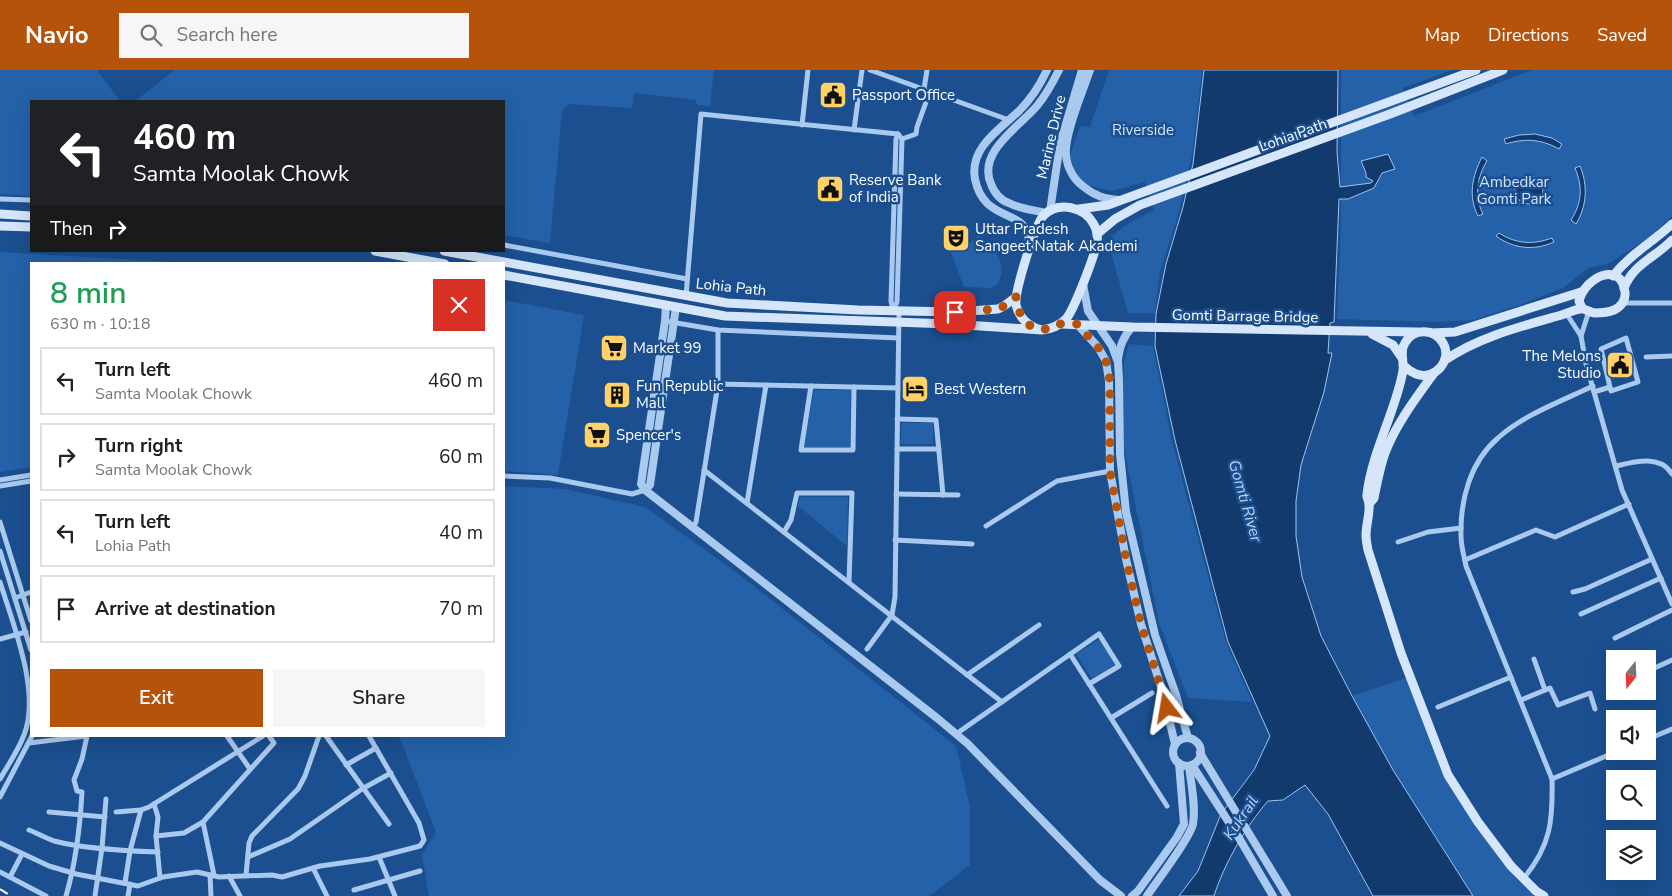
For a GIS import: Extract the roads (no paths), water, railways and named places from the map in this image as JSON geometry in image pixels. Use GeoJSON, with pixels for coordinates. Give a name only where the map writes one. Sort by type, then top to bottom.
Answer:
{"type":"FeatureCollection","features":[{"type":"Feature","properties":{"kind":"main road","name":"Lohia Path"},"geometry":{"type":"LineString","coordinates":[[1048,212],[1062,208],[1079,209],[1108,205],[1476,70]]}},
{"type":"Feature","properties":{"kind":"main road","name":"Lohia Path"},"geometry":{"type":"LineString","coordinates":[[1097,234],[1115,219],[1140,206],[1390,114],[1503,70]]}},
{"type":"Feature","properties":{"kind":"main road"},"geometry":{"type":"LineString","coordinates":[[1061,324],[1072,310],[1095,249],[1097,234],[1087,214],[1079,209]]}},
{"type":"Feature","properties":{"kind":"main road"},"geometry":{"type":"LineString","coordinates":[[1042,330],[1032,326],[1023,319],[1016,306],[1016,297],[1036,228],[1048,212]]}},
{"type":"Feature","properties":{"kind":"main road"},"geometry":{"type":"LineString","coordinates":[[0,214],[30,216]]}},
{"type":"Feature","properties":{"kind":"main road"},"geometry":{"type":"LineString","coordinates":[[1613,276],[1621,266],[1672,224]]}},
{"type":"Feature","properties":{"kind":"main road"},"geometry":{"type":"LineString","coordinates":[[0,226],[30,227]]}},
{"type":"Feature","properties":{"kind":"main road"},"geometry":{"type":"LineString","coordinates":[[1624,288],[1633,272],[1672,240]]}},
{"type":"Feature","properties":{"kind":"main road"},"geometry":{"type":"LineString","coordinates":[[380,252],[434,262]]}},
{"type":"Feature","properties":{"kind":"main road","name":"Lohia Path"},"geometry":{"type":"LineString","coordinates":[[449,252],[503,262]]}},
{"type":"Feature","properties":{"kind":"main road","name":"Lohia Path"},"geometry":{"type":"LineString","coordinates":[[505,262],[727,303],[955,312],[998,309],[1016,297]]}},
{"type":"Feature","properties":{"kind":"main road"},"geometry":{"type":"LineString","coordinates":[[1369,504],[1374,498],[1384,454],[1392,437],[1413,402],[1445,360],[1478,342],[1531,322],[1586,310],[1594,313],[1612,311],[1622,303],[1625,296],[1621,282],[1613,276],[1605,274],[1596,277],[1581,292],[1579,301],[1586,310]]}},
{"type":"Feature","properties":{"kind":"main road","name":"Lohia Path"},"geometry":{"type":"LineString","coordinates":[[505,275],[725,316],[950,324],[1042,330]]}},
{"type":"Feature","properties":{"kind":"main road","name":"Gomti Barrage Bridge"},"geometry":{"type":"LineString","coordinates":[[1042,330],[1061,324],[1077,324],[1333,332],[1455,332],[1581,292]]}},
{"type":"Feature","properties":{"kind":"main road"},"geometry":{"type":"LineString","coordinates":[[1367,332],[1392,345],[1403,362],[1416,374],[1422,376],[1434,373]]}},
{"type":"Feature","properties":{"kind":"main road"},"geometry":{"type":"LineString","coordinates":[[1445,360],[1446,354],[1442,341],[1427,332],[1410,336],[1406,340],[1402,352],[1403,362],[1398,391],[1378,451],[1366,496],[1369,504],[1366,535],[1368,550],[1401,653],[1448,775],[1478,822],[1511,866],[1544,896]]}},
{"type":"Feature","properties":{"kind":"street"},"geometry":{"type":"LineString","coordinates":[[802,125],[808,70]]}},
{"type":"Feature","properties":{"kind":"street"},"geometry":{"type":"LineString","coordinates":[[854,130],[862,70]]}},
{"type":"Feature","properties":{"kind":"street"},"geometry":{"type":"LineString","coordinates":[[870,70],[1009,120]]}},
{"type":"Feature","properties":{"kind":"street"},"geometry":{"type":"LineString","coordinates":[[686,296],[701,114],[854,130],[900,137],[916,134],[927,90],[927,70]]}},
{"type":"Feature","properties":{"kind":"street"},"geometry":{"type":"LineString","coordinates":[[1029,251],[1026,230],[1017,221],[988,205],[980,193],[975,178],[976,164],[981,149],[991,136],[1020,110],[1036,90],[1047,70]]}},
{"type":"Feature","properties":{"kind":"street"},"geometry":{"type":"LineString","coordinates":[[1048,212],[1015,206],[1004,201],[992,187],[988,170],[999,145],[1037,106],[1052,85],[1059,70]]}},
{"type":"Feature","properties":{"kind":"street","name":"Marine Drive"},"geometry":{"type":"LineString","coordinates":[[1048,212],[1060,144],[1082,70]]}},
{"type":"Feature","properties":{"kind":"street","name":"Marine Drive"},"geometry":{"type":"LineString","coordinates":[[1090,70],[1068,137],[1066,154],[1069,171],[1080,184],[1093,194],[1108,199],[1121,200]]}},
{"type":"Feature","properties":{"kind":"street"},"geometry":{"type":"LineString","coordinates":[[867,649],[892,616],[895,597],[899,323],[891,301],[896,139],[900,137]]}},
{"type":"Feature","properties":{"kind":"street"},"geometry":{"type":"LineString","coordinates":[[0,198],[30,200]]}},
{"type":"Feature","properties":{"kind":"street"},"geometry":{"type":"LineString","coordinates":[[505,245],[687,279]]}},
{"type":"Feature","properties":{"kind":"street"},"geometry":{"type":"LineString","coordinates":[[1083,282],[1088,311],[1112,346],[1118,362]]}},
{"type":"Feature","properties":{"kind":"street"},"geometry":{"type":"LineString","coordinates":[[1622,303],[1672,303]]}},
{"type":"Feature","properties":{"kind":"street"},"geometry":{"type":"LineString","coordinates":[[666,305],[641,484],[645,490],[968,744],[1100,880],[1121,896]]}},
{"type":"Feature","properties":{"kind":"street"},"geometry":{"type":"LineString","coordinates":[[505,476],[550,478],[632,494],[645,490],[650,485],[676,307]]}},
{"type":"Feature","properties":{"kind":"street"},"geometry":{"type":"LineString","coordinates":[[880,310],[880,322]]}},
{"type":"Feature","properties":{"kind":"street"},"geometry":{"type":"LineString","coordinates":[[1581,336],[1586,310]]}},
{"type":"Feature","properties":{"kind":"street"},"geometry":{"type":"LineString","coordinates":[[1566,313],[1581,336],[1592,386],[1628,504],[1672,604]]}},
{"type":"Feature","properties":{"kind":"street"},"geometry":{"type":"LineString","coordinates":[[665,321],[718,330],[898,338]]}},
{"type":"Feature","properties":{"kind":"street"},"geometry":{"type":"LineString","coordinates":[[1077,324],[1098,347],[1106,361],[1110,381],[1110,471],[1126,559],[1141,624],[1162,690],[1175,744],[1173,754],[1179,763],[1184,824],[1177,837],[1132,896]]}},
{"type":"Feature","properties":{"kind":"street"},"geometry":{"type":"LineString","coordinates":[[1132,327],[1124,336],[1120,346],[1118,362],[1120,454],[1126,512],[1155,636],[1176,695],[1188,738]]}},
{"type":"Feature","properties":{"kind":"street"},"geometry":{"type":"LineString","coordinates":[[693,528],[696,522],[718,384],[718,330]]}},
{"type":"Feature","properties":{"kind":"street"},"geometry":{"type":"LineString","coordinates":[[1626,338],[1638,382],[1611,391],[1610,387],[1601,348],[1626,338]]}},
{"type":"Feature","properties":{"kind":"street"},"geometry":{"type":"LineString","coordinates":[[1646,357],[1672,356]]}},
{"type":"Feature","properties":{"kind":"street"},"geometry":{"type":"LineString","coordinates":[[718,384],[898,388]]}},
{"type":"Feature","properties":{"kind":"street"},"geometry":{"type":"LineString","coordinates":[[747,503],[766,385]]}},
{"type":"Feature","properties":{"kind":"street"},"geometry":{"type":"LineString","coordinates":[[812,386],[801,450],[853,450],[854,387]]}},
{"type":"Feature","properties":{"kind":"street"},"geometry":{"type":"LineString","coordinates":[[1524,878],[1539,858],[1549,831],[1553,811],[1552,779],[1466,566],[1461,537],[1462,510],[1468,482],[1482,455],[1498,438],[1521,421],[1592,386]]}},
{"type":"Feature","properties":{"kind":"street"},"geometry":{"type":"LineString","coordinates":[[1594,392],[1610,387]]}},
{"type":"Feature","properties":{"kind":"street"},"geometry":{"type":"LineString","coordinates":[[897,419],[936,420],[944,494]]}},
{"type":"Feature","properties":{"kind":"street"},"geometry":{"type":"LineString","coordinates":[[897,449],[939,450]]}},
{"type":"Feature","properties":{"kind":"street"},"geometry":{"type":"LineString","coordinates":[[1616,466],[1646,459],[1671,470],[1672,474]]}},
{"type":"Feature","properties":{"kind":"street"},"geometry":{"type":"LineString","coordinates":[[704,470],[1002,702]]}},
{"type":"Feature","properties":{"kind":"street"},"geometry":{"type":"LineString","coordinates":[[986,526],[1058,481],[1110,471]]}},
{"type":"Feature","properties":{"kind":"street"},"geometry":{"type":"LineString","coordinates":[[0,480],[30,476]]}},
{"type":"Feature","properties":{"kind":"street"},"geometry":{"type":"LineString","coordinates":[[0,486],[30,481]]}},
{"type":"Feature","properties":{"kind":"street"},"geometry":{"type":"LineString","coordinates":[[784,532],[791,520],[797,493],[852,493],[848,582]]}},
{"type":"Feature","properties":{"kind":"street"},"geometry":{"type":"LineString","coordinates":[[896,494],[958,495]]}},
{"type":"Feature","properties":{"kind":"street"},"geometry":{"type":"LineString","coordinates":[[1465,560],[1536,530],[1555,537],[1628,504]]}},
{"type":"Feature","properties":{"kind":"street"},"geometry":{"type":"LineString","coordinates":[[0,522],[30,618]]}},
{"type":"Feature","properties":{"kind":"street"},"geometry":{"type":"LineString","coordinates":[[1398,542],[1428,532],[1461,528]]}},
{"type":"Feature","properties":{"kind":"street"},"geometry":{"type":"LineString","coordinates":[[896,540],[972,544]]}},
{"type":"Feature","properties":{"kind":"street"},"geometry":{"type":"LineString","coordinates":[[0,551],[30,646]]}},
{"type":"Feature","properties":{"kind":"street"},"geometry":{"type":"LineString","coordinates":[[1573,592],[1585,589],[1652,559]]}},
{"type":"Feature","properties":{"kind":"street"},"geometry":{"type":"LineString","coordinates":[[1581,614],[1661,578]]}},
{"type":"Feature","properties":{"kind":"street"},"geometry":{"type":"LineString","coordinates":[[0,582],[27,670],[28,712],[25,734],[0,779]]}},
{"type":"Feature","properties":{"kind":"street"},"geometry":{"type":"LineString","coordinates":[[15,598],[30,592]]}},
{"type":"Feature","properties":{"kind":"street"},"geometry":{"type":"LineString","coordinates":[[1615,638],[1672,610]]}},
{"type":"Feature","properties":{"kind":"street"},"geometry":{"type":"LineString","coordinates":[[967,675],[1039,625]]}},
{"type":"Feature","properties":{"kind":"street"},"geometry":{"type":"LineString","coordinates":[[0,639],[26,632]]}},
{"type":"Feature","properties":{"kind":"street"},"geometry":{"type":"LineString","coordinates":[[956,734],[1099,634],[1119,666],[1089,684]]}},
{"type":"Feature","properties":{"kind":"street"},"geometry":{"type":"LineString","coordinates":[[1070,654],[1167,806]]}},
{"type":"Feature","properties":{"kind":"street"},"geometry":{"type":"LineString","coordinates":[[1534,659],[1545,690]]}},
{"type":"Feature","properties":{"kind":"street"},"geometry":{"type":"LineString","coordinates":[[1656,667],[1672,660]]}},
{"type":"Feature","properties":{"kind":"street"},"geometry":{"type":"LineString","coordinates":[[1438,707],[1511,677]]}},
{"type":"Feature","properties":{"kind":"street"},"geometry":{"type":"LineString","coordinates":[[1521,700],[1550,688],[1558,705],[1590,694],[1595,709]]}},
{"type":"Feature","properties":{"kind":"street"},"geometry":{"type":"LineString","coordinates":[[1111,718],[1152,693]]}},
{"type":"Feature","properties":{"kind":"street"},"geometry":{"type":"LineString","coordinates":[[1656,736],[1672,729]]}},
{"type":"Feature","properties":{"kind":"street"},"geometry":{"type":"LineString","coordinates":[[0,797],[32,737]]}},
{"type":"Feature","properties":{"kind":"street"},"geometry":{"type":"LineString","coordinates":[[29,743],[43,739],[72,737]]}},
{"type":"Feature","properties":{"kind":"street"},"geometry":{"type":"LineString","coordinates":[[66,896],[73,873],[81,816],[82,792],[77,791],[74,780],[82,759],[86,737]]}},
{"type":"Feature","properties":{"kind":"street"},"geometry":{"type":"LineString","coordinates":[[227,737],[250,769]]}},
{"type":"Feature","properties":{"kind":"street"},"geometry":{"type":"LineString","coordinates":[[116,812],[141,810],[154,804],[261,737]]}},
{"type":"Feature","properties":{"kind":"street"},"geometry":{"type":"LineString","coordinates":[[156,836],[184,833],[203,822],[274,743],[270,737]]}},
{"type":"Feature","properties":{"kind":"street"},"geometry":{"type":"LineString","coordinates":[[246,875],[249,843],[252,836],[298,789],[305,776],[319,737]]}},
{"type":"Feature","properties":{"kind":"street"},"geometry":{"type":"LineString","coordinates":[[328,737],[362,789],[390,824]]}},
{"type":"Feature","properties":{"kind":"street"},"geometry":{"type":"LineString","coordinates":[[0,842],[49,866],[73,873],[138,886],[160,878],[197,872],[212,875],[272,875],[282,877],[313,868],[379,857],[420,846],[424,840],[419,822],[370,737]]}},
{"type":"Feature","properties":{"kind":"street"},"geometry":{"type":"LineString","coordinates":[[1175,744],[1188,738],[1197,743],[1200,753],[1287,896]]}},
{"type":"Feature","properties":{"kind":"street"},"geometry":{"type":"LineString","coordinates":[[346,765],[376,748]]}},
{"type":"Feature","properties":{"kind":"street"},"geometry":{"type":"LineString","coordinates":[[1179,763],[1191,765],[1198,760],[1200,753]]}},
{"type":"Feature","properties":{"kind":"street"},"geometry":{"type":"LineString","coordinates":[[1552,779],[1606,756]]}},
{"type":"Feature","properties":{"kind":"street"},"geometry":{"type":"LineString","coordinates":[[1143,883],[1149,892],[1193,826],[1191,765]]}},
{"type":"Feature","properties":{"kind":"street"},"geometry":{"type":"LineString","coordinates":[[1191,765],[1239,838],[1273,896]]}},
{"type":"Feature","properties":{"kind":"street"},"geometry":{"type":"LineString","coordinates":[[248,857],[290,839],[362,789],[391,773]]}},
{"type":"Feature","properties":{"kind":"street"},"geometry":{"type":"LineString","coordinates":[[95,896],[102,848],[106,799]]}},
{"type":"Feature","properties":{"kind":"street"},"geometry":{"type":"LineString","coordinates":[[154,804],[158,817],[156,836],[160,878]]}},
{"type":"Feature","properties":{"kind":"street"},"geometry":{"type":"LineString","coordinates":[[128,896],[127,884],[130,851],[141,810]]}},
{"type":"Feature","properties":{"kind":"street"},"geometry":{"type":"LineString","coordinates":[[49,812],[105,817]]}},
{"type":"Feature","properties":{"kind":"street"},"geometry":{"type":"LineString","coordinates":[[203,822],[212,875],[211,896]]}},
{"type":"Feature","properties":{"kind":"street"},"geometry":{"type":"LineString","coordinates":[[29,830],[53,840],[77,845],[158,852]]}},
{"type":"Feature","properties":{"kind":"street"},"geometry":{"type":"LineString","coordinates":[[10,877],[22,854]]}},
{"type":"Feature","properties":{"kind":"street"},"geometry":{"type":"LineString","coordinates":[[379,857],[395,896]]}},
{"type":"Feature","properties":{"kind":"street"},"geometry":{"type":"LineString","coordinates":[[313,868],[327,896]]}},
{"type":"Feature","properties":{"kind":"street"},"geometry":{"type":"LineString","coordinates":[[354,890],[420,871]]}},
{"type":"Feature","properties":{"kind":"street"},"geometry":{"type":"LineString","coordinates":[[0,872],[46,896]]}},
{"type":"Feature","properties":{"kind":"street"},"geometry":{"type":"LineString","coordinates":[[230,876],[240,896]]}},
{"type":"Feature","properties":{"kind":"water"},"geometry":{"type":"Polygon","coordinates":[[[1204,70],[1338,70],[1337,152],[1340,187],[1371,183],[1373,181],[1366,177],[1361,161],[1388,154],[1395,169],[1382,173],[1374,188],[1348,199],[1339,199],[1334,322],[1330,323],[1328,353],[1332,353],[1324,392],[1301,465],[1296,501],[1296,536],[1302,577],[1321,636],[1393,770],[1473,896],[1373,896],[1328,814],[1305,785],[1283,800],[1268,801],[1244,834],[1230,858],[1214,896],[1179,896],[1198,871],[1221,814],[1254,770],[1270,736],[1228,642],[1175,440],[1155,346],[1156,314],[1166,264],[1183,207],[1193,164],[1204,70]]]}},
{"type":"Feature","properties":{"kind":"water"},"geometry":{"type":"Polygon","coordinates":[[[1535,134],[1552,138],[1562,144],[1559,149],[1533,140],[1506,144],[1504,139],[1519,135],[1535,134]]]}},
{"type":"Feature","properties":{"kind":"water"},"geometry":{"type":"Polygon","coordinates":[[[1482,157],[1487,161],[1479,180],[1478,200],[1483,214],[1478,216],[1473,201],[1472,186],[1482,157]]]}},
{"type":"Feature","properties":{"kind":"water"},"geometry":{"type":"Polygon","coordinates":[[[1580,166],[1583,173],[1585,195],[1580,217],[1576,224],[1571,220],[1575,214],[1580,195],[1575,168],[1580,166]]]}},
{"type":"Feature","properties":{"kind":"water"},"geometry":{"type":"Polygon","coordinates":[[[1529,176],[1539,180],[1543,190],[1539,200],[1529,204],[1519,200],[1515,190],[1519,180],[1529,176]]]}},
{"type":"Feature","properties":{"kind":"water"},"geometry":{"type":"Polygon","coordinates":[[[1499,233],[1518,241],[1538,242],[1552,238],[1554,242],[1539,247],[1517,246],[1496,236],[1499,233]]]}},
{"type":"Feature","properties":{"kind":"railway"},"geometry":{"type":"LineString","coordinates":[[0,889],[11,896]]}},
{"type":"Feature","properties":{"kind":"place","name":"Passport Office"},"geometry":{"type":"Point","coordinates":[833,95]}},
{"type":"Feature","properties":{"kind":"place","name":"Reserve Bank of India"},"geometry":{"type":"Point","coordinates":[830,189]}},
{"type":"Feature","properties":{"kind":"place","name":"Uttar Pradesh Sangeet Natak Akademi"},"geometry":{"type":"Point","coordinates":[956,238]}},
{"type":"Feature","properties":{"kind":"place","name":"Market 99"},"geometry":{"type":"Point","coordinates":[614,348]}},
{"type":"Feature","properties":{"kind":"place","name":"The Melons Studio"},"geometry":{"type":"Point","coordinates":[1620,365]}},
{"type":"Feature","properties":{"kind":"place","name":"Best Western"},"geometry":{"type":"Point","coordinates":[915,389]}},
{"type":"Feature","properties":{"kind":"place","name":"Fun Republic Mall"},"geometry":{"type":"Point","coordinates":[617,395]}},
{"type":"Feature","properties":{"kind":"place","name":"Spencer's"},"geometry":{"type":"Point","coordinates":[597,435]}},
{"type":"Feature","properties":{"kind":"park label","name":"Riverside"},"geometry":{"type":"Point","coordinates":[1143,130]}},
{"type":"Feature","properties":{"kind":"park label","name":"Ambedkar Gomti Park"},"geometry":{"type":"Point","coordinates":[1514,190]}},
{"type":"Feature","properties":{"kind":"water label","name":"Gomti River"},"geometry":{"type":"Point","coordinates":[1245,501]}},
{"type":"Feature","properties":{"kind":"water label","name":"Kukrail"},"geometry":{"type":"Point","coordinates":[1241,818]}}]}
